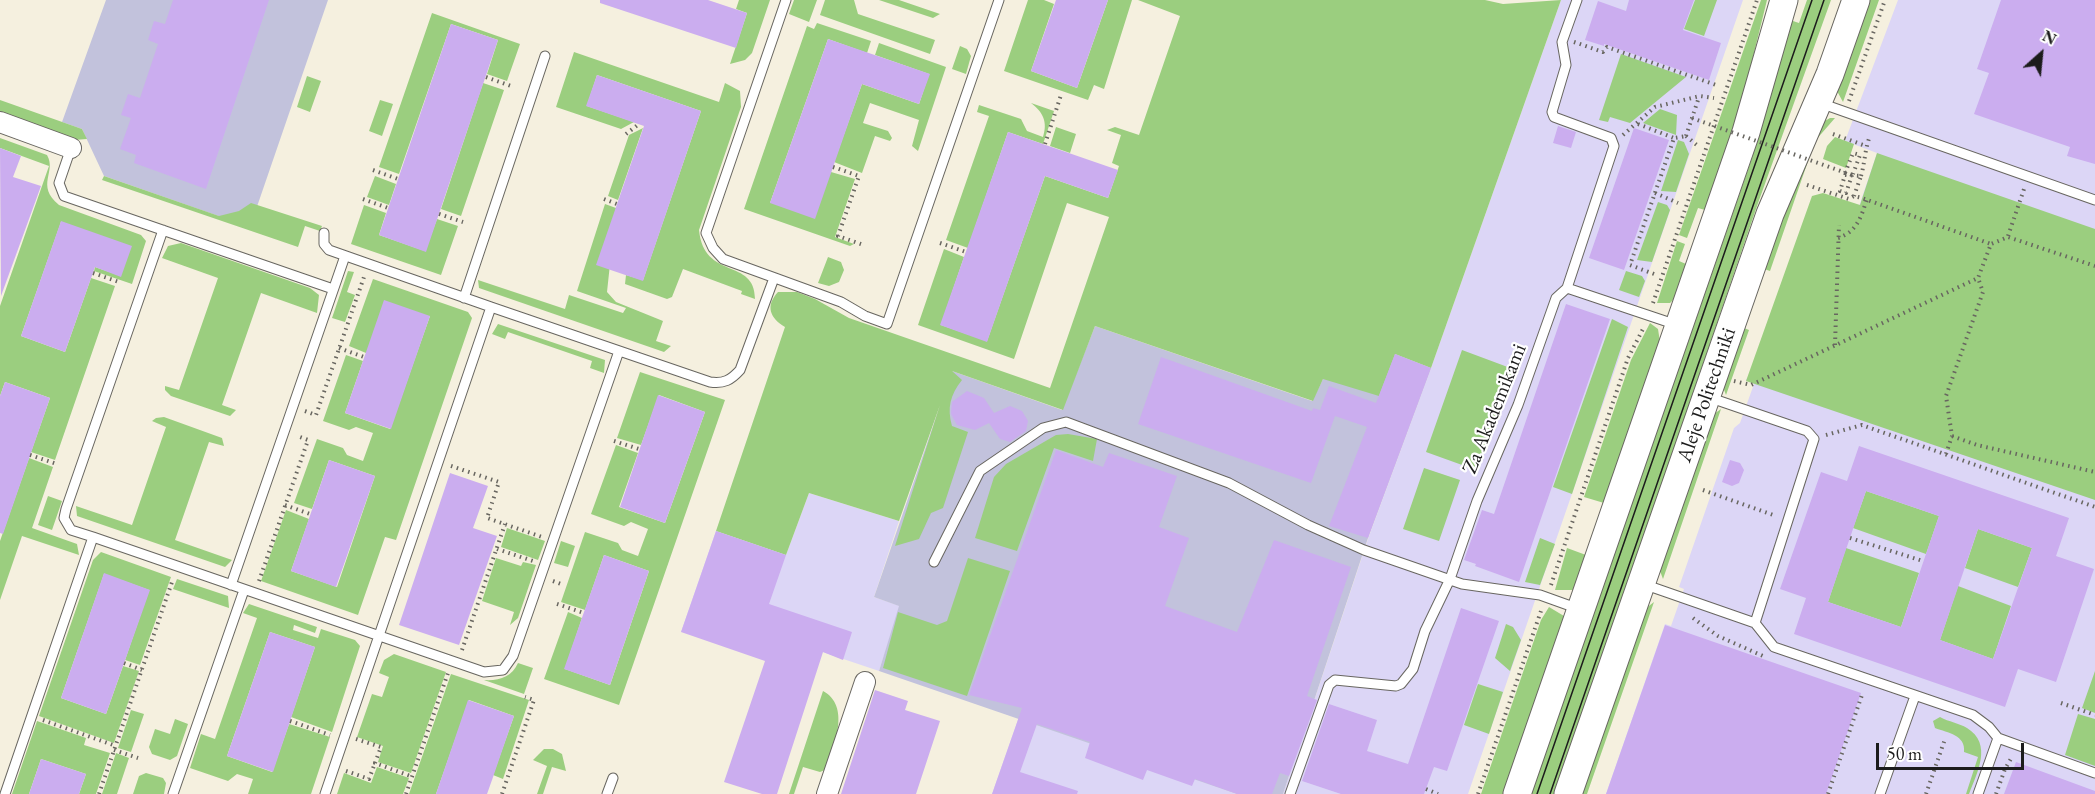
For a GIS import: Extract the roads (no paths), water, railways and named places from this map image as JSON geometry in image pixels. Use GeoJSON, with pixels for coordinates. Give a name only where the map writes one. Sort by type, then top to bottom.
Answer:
{"type":"FeatureCollection","features":[{"type":"Feature","properties":{"kind":"main road"},"geometry":{"type":"LineString","coordinates":[[1517,794],[1746,132],[1784,0]]}},
{"type":"Feature","properties":{"kind":"main road","name":"Aleje Politechniki"},"geometry":{"type":"LineString","coordinates":[[1568,794],[1770,214],[1818,102],[1856,0]]}},
{"type":"Feature","properties":{"kind":"street"},"geometry":{"type":"LineString","coordinates":[[0,122],[71,148]]}},
{"type":"Feature","properties":{"kind":"street"},"geometry":{"type":"LineString","coordinates":[[827,794],[865,682]]}},
{"type":"Feature","properties":{"kind":"lane"},"geometry":{"type":"LineString","coordinates":[[786,0],[706,228],[708,238],[717,255],[841,302],[864,316],[887,324],[999,0]]}},
{"type":"Feature","properties":{"kind":"lane","name":"Za Akademikami"},"geometry":{"type":"LineString","coordinates":[[1290,794],[1329,685],[1335,681],[1396,686],[1401,684],[1413,669],[1425,631],[1450,579],[1477,501],[1518,405],[1556,298],[1567,288],[1614,146],[1611,138],[1554,117],[1552,112],[1566,65],[1563,38],[1577,0]]}},
{"type":"Feature","properties":{"kind":"lane"},"geometry":{"type":"LineString","coordinates":[[464,298],[545,56]]}},
{"type":"Feature","properties":{"kind":"lane"},"geometry":{"type":"LineString","coordinates":[[1818,102],[2095,200]]}},
{"type":"Feature","properties":{"kind":"lane"},"geometry":{"type":"LineString","coordinates":[[71,148],[59,183],[64,196],[333,289]]}},
{"type":"Feature","properties":{"kind":"lane"},"geometry":{"type":"LineString","coordinates":[[163,230],[66,509],[64,518],[71,530],[484,672],[503,670],[513,656],[620,351]]}},
{"type":"Feature","properties":{"kind":"lane"},"geometry":{"type":"LineString","coordinates":[[324,233],[326,247],[345,256],[710,382],[721,383],[733,377],[740,370],[774,278]]}},
{"type":"Feature","properties":{"kind":"lane"},"geometry":{"type":"LineString","coordinates":[[231,585],[345,256]]}},
{"type":"Feature","properties":{"kind":"lane"},"geometry":{"type":"LineString","coordinates":[[1567,288],[1679,326]]}},
{"type":"Feature","properties":{"kind":"lane"},"geometry":{"type":"LineString","coordinates":[[325,794],[491,307]]}},
{"type":"Feature","properties":{"kind":"lane"},"geometry":{"type":"LineString","coordinates":[[1706,396],[1808,431],[1814,439],[1755,623]]}},
{"type":"Feature","properties":{"kind":"lane"},"geometry":{"type":"LineString","coordinates":[[934,562],[980,471],[1043,428],[1066,422],[1229,483],[1308,525],[1364,550],[1470,586],[1547,598],[1581,610]]}},
{"type":"Feature","properties":{"kind":"lane"},"geometry":{"type":"LineString","coordinates":[[5,794],[93,537]]}},
{"type":"Feature","properties":{"kind":"lane"},"geometry":{"type":"LineString","coordinates":[[1641,584],[1755,623],[1774,647],[1972,715],[1989,727],[1998,738],[2095,773]]}},
{"type":"Feature","properties":{"kind":"lane"},"geometry":{"type":"LineString","coordinates":[[173,794],[244,590]]}},
{"type":"Feature","properties":{"kind":"lane"},"geometry":{"type":"LineString","coordinates":[[1880,794],[1915,696]]}},
{"type":"Feature","properties":{"kind":"lane"},"geometry":{"type":"LineString","coordinates":[[1977,794],[1998,738]]}},
{"type":"Feature","properties":{"kind":"lane"},"geometry":{"type":"LineString","coordinates":[[607,794],[613,778]]}},
{"type":"Feature","properties":{"kind":"tram line"},"geometry":{"type":"LineString","coordinates":[[1537,794],[1812,0]]}},
{"type":"Feature","properties":{"kind":"tram line"},"geometry":{"type":"LineString","coordinates":[[1550,794],[1824,0]]}}]}
